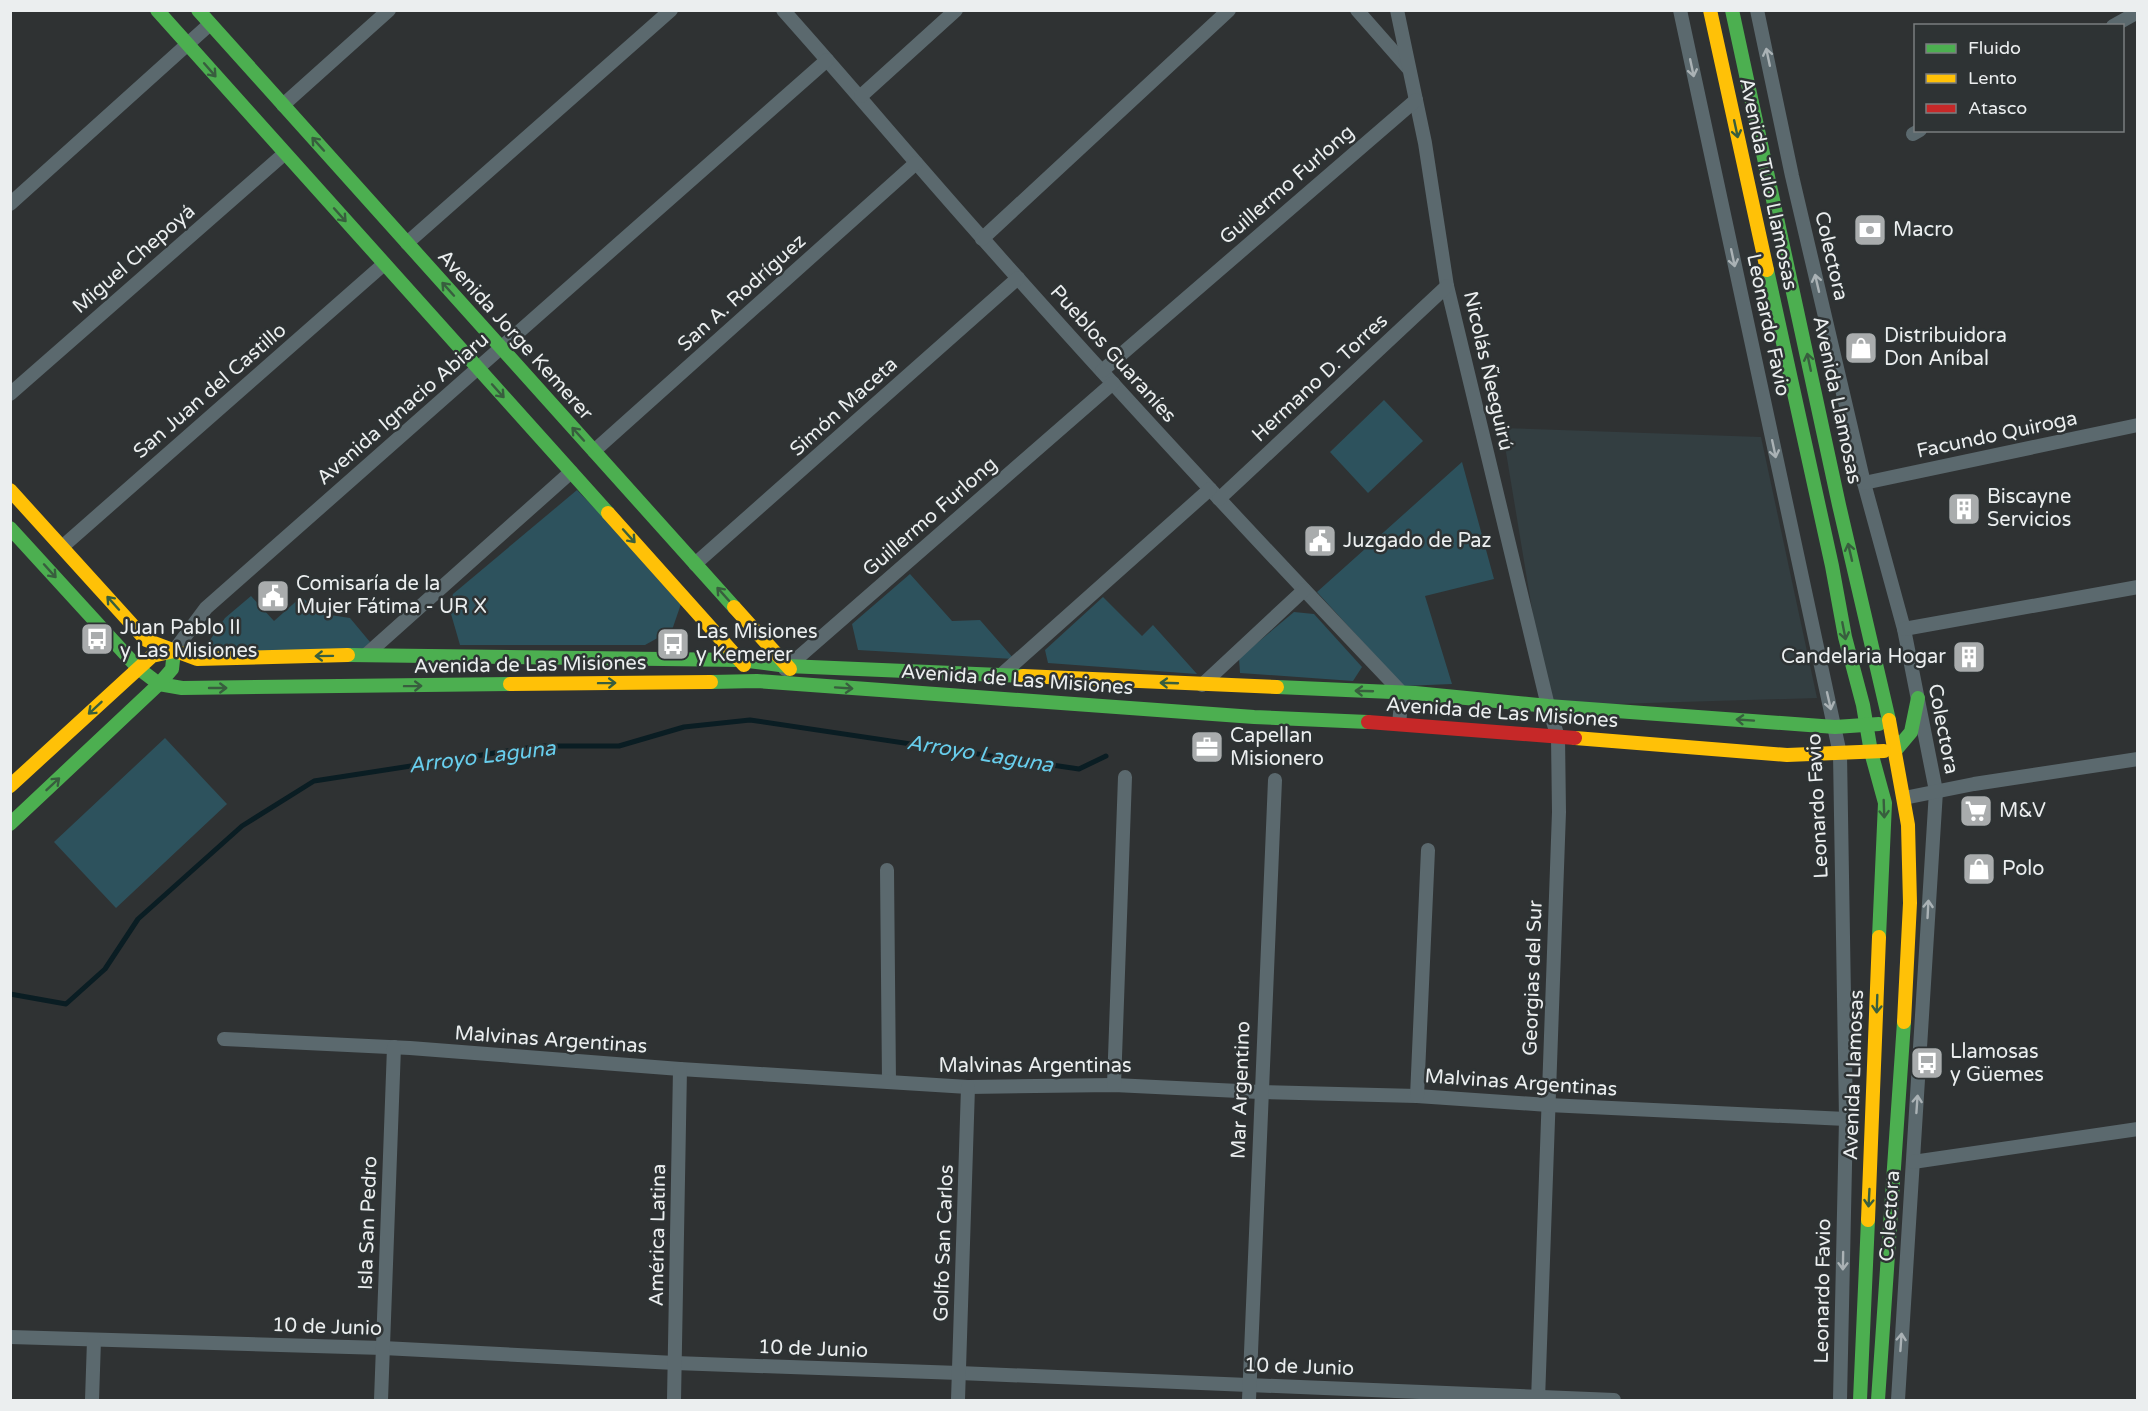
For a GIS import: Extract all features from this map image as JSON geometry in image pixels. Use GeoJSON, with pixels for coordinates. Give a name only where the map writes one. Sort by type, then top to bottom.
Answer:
{"type":"FeatureCollection","features":[{"type":"Feature","properties":{"kind":"main road"},"geometry":{"type":"LineString","coordinates":[[157,10],[757,681]]}},
{"type":"Feature","properties":{"kind":"main road","name":"Avenida Jorge Kemerer"},"geometry":{"type":"LineString","coordinates":[[198,10],[804,685]]}},
{"type":"Feature","properties":{"kind":"main road","name":"Avenida Tulo Llamosas"},"geometry":{"type":"LineString","coordinates":[[1710,10],[1832,566],[1845,637],[1863,705],[1871,752]]}},
{"type":"Feature","properties":{"kind":"main road","name":"Avenida Llamosas"},"geometry":{"type":"LineString","coordinates":[[1732,10],[1839,505],[1890,723],[1904,798]]}},
{"type":"Feature","properties":{"kind":"main road","name":"Avenida de Las Misiones"},"geometry":{"type":"LineString","coordinates":[[10,490],[146,640],[197,659],[366,655],[740,660],[787,666],[1402,693],[1835,727],[1890,723]]}},
{"type":"Feature","properties":{"kind":"main road"},"geometry":{"type":"LineString","coordinates":[[13,536],[138,668],[159,684]]}},
{"type":"Feature","properties":{"kind":"main road"},"geometry":{"type":"LineString","coordinates":[[10,786],[152,656],[174,651]]}},
{"type":"Feature","properties":{"kind":"main road","name":"Avenida Ignacio Abiaru"},"geometry":{"type":"LineString","coordinates":[[10,824],[159,684],[172,669],[174,651]]}},
{"type":"Feature","properties":{"kind":"main road","name":"Avenida de Las Misiones"},"geometry":{"type":"LineString","coordinates":[[159,684],[182,688],[757,681],[1254,717],[1399,724],[1787,755],[1894,751]]}},
{"type":"Feature","properties":{"kind":"main road"},"geometry":{"type":"LineString","coordinates":[[1894,751],[1911,732],[1918,699]]}},
{"type":"Feature","properties":{"kind":"main road","name":"Avenida Llamosas"},"geometry":{"type":"LineString","coordinates":[[1860,1401],[1884,803],[1871,752]]}},
{"type":"Feature","properties":{"kind":"main road"},"geometry":{"type":"LineString","coordinates":[[1878,1401],[1897,1163],[1910,870],[1904,798]]}},
{"type":"Feature","properties":{"kind":"street"},"geometry":{"type":"LineString","coordinates":[[283,105],[389,10]]}},
{"type":"Feature","properties":{"kind":"street"},"geometry":{"type":"LineString","coordinates":[[407,243],[671,10]]}},
{"type":"Feature","properties":{"kind":"street","name":"Pueblos Guaraníes"},"geometry":{"type":"LineString","coordinates":[[783,10],[861,96],[916,163],[1018,279],[1214,494],[1402,693]]}},
{"type":"Feature","properties":{"kind":"street"},"geometry":{"type":"LineString","coordinates":[[861,96],[956,10]]}},
{"type":"Feature","properties":{"kind":"street"},"geometry":{"type":"LineString","coordinates":[[982,239],[1229,10]]}},
{"type":"Feature","properties":{"kind":"street"},"geometry":{"type":"LineString","coordinates":[[1357,10],[1410,70]]}},
{"type":"Feature","properties":{"kind":"street","name":"Nicolás Ñeeguirú"},"geometry":{"type":"LineString","coordinates":[[1397,10],[1425,143],[1448,286],[1548,706],[1558,737]]}},
{"type":"Feature","properties":{"kind":"street","name":"Leonardo Favio"},"geometry":{"type":"LineString","coordinates":[[1680,10],[1840,754],[1845,1119],[1840,1401]]}},
{"type":"Feature","properties":{"kind":"street","name":"Colectora"},"geometry":{"type":"LineString","coordinates":[[1757,10],[1792,176],[1864,483],[1904,629],[1936,791],[1898,1401]]}},
{"type":"Feature","properties":{"kind":"street"},"geometry":{"type":"LineString","coordinates":[[2117,24],[2138,12]]}},
{"type":"Feature","properties":{"kind":"street"},"geometry":{"type":"LineString","coordinates":[[10,204],[210,24]]}},
{"type":"Feature","properties":{"kind":"street","name":"Avenida Ignacio Abiaru"},"geometry":{"type":"LineString","coordinates":[[174,651],[206,608],[827,60]]}},
{"type":"Feature","properties":{"kind":"street","name":"Guillermo Furlong"},"geometry":{"type":"LineString","coordinates":[[1102,371],[1416,100]]}},
{"type":"Feature","properties":{"kind":"street","name":"Miguel Chepoyá"},"geometry":{"type":"LineString","coordinates":[[10,394],[284,154]]}},
{"type":"Feature","properties":{"kind":"street","name":"San A. Rodríguez"},"geometry":{"type":"LineString","coordinates":[[594,452],[916,163]]}},
{"type":"Feature","properties":{"kind":"street","name":"San Juan del Castillo"},"geometry":{"type":"LineString","coordinates":[[62,547],[384,264]]}},
{"type":"Feature","properties":{"kind":"street","name":"Simón Maceta"},"geometry":{"type":"LineString","coordinates":[[695,564],[1018,279]]}},
{"type":"Feature","properties":{"kind":"street","name":"Hermano D. Torres"},"geometry":{"type":"LineString","coordinates":[[1000,676],[1214,494],[1448,286]]}},
{"type":"Feature","properties":{"kind":"street","name":"Guillermo Furlong"},"geometry":{"type":"LineString","coordinates":[[774,682],[787,666],[1113,383]]}},
{"type":"Feature","properties":{"kind":"street","name":"Facundo Quiroga"},"geometry":{"type":"LineString","coordinates":[[1864,483],[2138,425]]}},
{"type":"Feature","properties":{"kind":"street"},"geometry":{"type":"LineString","coordinates":[[366,655],[571,472]]}},
{"type":"Feature","properties":{"kind":"street"},"geometry":{"type":"LineString","coordinates":[[1904,629],[2138,587]]}},
{"type":"Feature","properties":{"kind":"street"},"geometry":{"type":"LineString","coordinates":[[1202,684],[1304,591]]}},
{"type":"Feature","properties":{"kind":"street"},"geometry":{"type":"LineString","coordinates":[[1399,724],[1402,693]]}},
{"type":"Feature","properties":{"kind":"street","name":"Georgias del Sur"},"geometry":{"type":"LineString","coordinates":[[1538,1399],[1559,812],[1558,737]]}},
{"type":"Feature","properties":{"kind":"street"},"geometry":{"type":"LineString","coordinates":[[1904,798],[2138,759]]}},
{"type":"Feature","properties":{"kind":"street"},"geometry":{"type":"LineString","coordinates":[[1114,1085],[1125,777]]}},
{"type":"Feature","properties":{"kind":"street","name":"Mar Argentino"},"geometry":{"type":"LineString","coordinates":[[1249,1401],[1260,1092],[1275,780]]}},
{"type":"Feature","properties":{"kind":"street"},"geometry":{"type":"LineString","coordinates":[[1417,1096],[1428,850]]}},
{"type":"Feature","properties":{"kind":"street"},"geometry":{"type":"LineString","coordinates":[[887,870],[889,1082]]}},
{"type":"Feature","properties":{"kind":"street","name":"Malvinas Argentinas"},"geometry":{"type":"LineString","coordinates":[[224,1039],[394,1047],[680,1069],[968,1087],[1114,1085],[1417,1096],[1548,1105],[1845,1119]]}},
{"type":"Feature","properties":{"kind":"street","name":"Isla San Pedro"},"geometry":{"type":"LineString","coordinates":[[381,1401],[394,1047]]}},
{"type":"Feature","properties":{"kind":"street","name":"América Latina"},"geometry":{"type":"LineString","coordinates":[[674,1401],[680,1069]]}},
{"type":"Feature","properties":{"kind":"street","name":"Golfo San Carlos"},"geometry":{"type":"LineString","coordinates":[[958,1401],[968,1087]]}},
{"type":"Feature","properties":{"kind":"street"},"geometry":{"type":"LineString","coordinates":[[1913,1162],[2138,1130]]}},
{"type":"Feature","properties":{"kind":"street","name":"10 de Junio"},"geometry":{"type":"LineString","coordinates":[[10,1337],[383,1348],[675,1363],[1249,1384],[1614,1401]]}},
{"type":"Feature","properties":{"kind":"street"},"geometry":{"type":"LineString","coordinates":[[92,1401],[94,1340]]}},
{"type":"Feature","properties":{"kind":"shaded area"},"geometry":{"type":"Polygon","coordinates":[[[1384,400],[1423,441],[1368,493],[1330,452],[1384,400]]]}},
{"type":"Feature","properties":{"kind":"shaded area"},"geometry":{"type":"Polygon","coordinates":[[[1502,428],[1761,437],[1817,698],[1548,706],[1502,428]]]}},
{"type":"Feature","properties":{"kind":"shaded area"},"geometry":{"type":"Polygon","coordinates":[[[1462,462],[1494,579],[1425,596],[1452,684],[1403,686],[1317,592],[1462,462]]]}},
{"type":"Feature","properties":{"kind":"shaded area"},"geometry":{"type":"Polygon","coordinates":[[[577,490],[683,598],[672,630],[645,645],[460,645],[449,607],[453,594],[577,490]]]}},
{"type":"Feature","properties":{"kind":"shaded area"},"geometry":{"type":"Polygon","coordinates":[[[910,574],[952,621],[980,620],[1014,659],[858,650],[852,624],[910,574]]]}},
{"type":"Feature","properties":{"kind":"shaded area"},"geometry":{"type":"Polygon","coordinates":[[[251,596],[274,621],[301,597],[324,614],[350,618],[370,642],[364,648],[197,659],[225,618],[251,596]]]}},
{"type":"Feature","properties":{"kind":"shaded area"},"geometry":{"type":"Polygon","coordinates":[[[1103,597],[1142,636],[1153,625],[1197,674],[1048,663],[1045,650],[1103,597]]]}},
{"type":"Feature","properties":{"kind":"shaded area"},"geometry":{"type":"Polygon","coordinates":[[[1294,612],[1314,614],[1362,667],[1353,681],[1240,673],[1239,658],[1294,612]]]}},
{"type":"Feature","properties":{"kind":"shaded area"},"geometry":{"type":"Polygon","coordinates":[[[165,738],[227,804],[116,908],[54,842],[165,738]]]}},
{"type":"Feature","properties":{"kind":"waterway","name":"Arroyo Laguna"},"geometry":{"type":"LineString","coordinates":[[10,994],[66,1004],[105,969],[138,919],[242,826],[314,781],[540,746],[619,746],[684,727],[750,720],[1079,769],[1106,756]]}},
{"type":"Feature","properties":{"kind":"traffic: fast"},"geometry":{"type":"LineString","coordinates":[[157,10],[608,513]]}},
{"type":"Feature","properties":{"kind":"traffic: fast"},"geometry":{"type":"LineString","coordinates":[[198,10],[734,607]]}},
{"type":"Feature","properties":{"kind":"traffic: fast"},"geometry":{"type":"LineString","coordinates":[[1732,10],[1839,505],[1889,720]]}},
{"type":"Feature","properties":{"kind":"traffic: fast"},"geometry":{"type":"LineString","coordinates":[[1767,270],[1832,566],[1845,637],[1885,803],[1879,937]]}},
{"type":"Feature","properties":{"kind":"traffic: fast"},"geometry":{"type":"LineString","coordinates":[[10,528],[138,668],[159,684],[182,688],[510,684]]}},
{"type":"Feature","properties":{"kind":"traffic: fast"},"geometry":{"type":"LineString","coordinates":[[10,824],[159,684],[172,669],[174,651]]}},
{"type":"Feature","properties":{"kind":"traffic: fast"},"geometry":{"type":"LineString","coordinates":[[348,655],[740,660],[787,666],[1023,676]]}},
{"type":"Feature","properties":{"kind":"traffic: fast"},"geometry":{"type":"LineString","coordinates":[[711,682],[757,681],[1254,717],[1368,722]]}},
{"type":"Feature","properties":{"kind":"traffic: fast"},"geometry":{"type":"LineString","coordinates":[[1277,687],[1415,693],[1548,706],[1835,727],[1879,724]]}},
{"type":"Feature","properties":{"kind":"traffic: fast"},"geometry":{"type":"LineString","coordinates":[[1895,751],[1911,732],[1918,698]]}},
{"type":"Feature","properties":{"kind":"traffic: fast"},"geometry":{"type":"LineString","coordinates":[[1878,1400],[1904,1022]]}},
{"type":"Feature","properties":{"kind":"traffic: fast"},"geometry":{"type":"LineString","coordinates":[[1860,1400],[1868,1220]]}},
{"type":"Feature","properties":{"kind":"traffic: slow"},"geometry":{"type":"LineString","coordinates":[[1710,10],[1767,270]]}},
{"type":"Feature","properties":{"kind":"traffic: slow"},"geometry":{"type":"LineString","coordinates":[[10,490],[146,640],[197,659],[348,655]]}},
{"type":"Feature","properties":{"kind":"traffic: slow"},"geometry":{"type":"LineString","coordinates":[[608,513],[744,665]]}},
{"type":"Feature","properties":{"kind":"traffic: slow"},"geometry":{"type":"LineString","coordinates":[[734,607],[790,669]]}},
{"type":"Feature","properties":{"kind":"traffic: slow"},"geometry":{"type":"LineString","coordinates":[[10,786],[152,656],[174,651]]}},
{"type":"Feature","properties":{"kind":"traffic: slow"},"geometry":{"type":"LineString","coordinates":[[1023,676],[1277,687]]}},
{"type":"Feature","properties":{"kind":"traffic: slow"},"geometry":{"type":"LineString","coordinates":[[510,684],[711,682]]}},
{"type":"Feature","properties":{"kind":"traffic: slow"},"geometry":{"type":"LineString","coordinates":[[1889,720],[1908,825],[1910,903],[1904,1022]]}},
{"type":"Feature","properties":{"kind":"traffic: slow"},"geometry":{"type":"LineString","coordinates":[[1575,738],[1787,755],[1884,751]]}},
{"type":"Feature","properties":{"kind":"traffic: slow"},"geometry":{"type":"LineString","coordinates":[[1868,1220],[1879,937]]}},
{"type":"Feature","properties":{"kind":"traffic: jam"},"geometry":{"type":"LineString","coordinates":[[1368,722],[1575,738]]}},
{"type":"Feature","properties":{"kind":"place","name":"Macro"},"geometry":{"type":"Point","coordinates":[1870,230]}},
{"type":"Feature","properties":{"kind":"place","name":"Distribuidora Don Aníbal"},"geometry":{"type":"Point","coordinates":[1861,348]}},
{"type":"Feature","properties":{"kind":"place","name":"Biscayne Servicios"},"geometry":{"type":"Point","coordinates":[1964,509]}},
{"type":"Feature","properties":{"kind":"place","name":"Juzgado de Paz"},"geometry":{"type":"Point","coordinates":[1320,541]}},
{"type":"Feature","properties":{"kind":"place","name":"Comisaría de la Mujer Fátima - UR X"},"geometry":{"type":"Point","coordinates":[273,596]}},
{"type":"Feature","properties":{"kind":"place","name":"Juan Pablo II y Las Misiones"},"geometry":{"type":"Point","coordinates":[97,639]}},
{"type":"Feature","properties":{"kind":"place","name":"Las Misiones y Kemerer"},"geometry":{"type":"Point","coordinates":[673,644]}},
{"type":"Feature","properties":{"kind":"place","name":"Candelaria Hogar"},"geometry":{"type":"Point","coordinates":[1969,657]}},
{"type":"Feature","properties":{"kind":"place","name":"Capellan Misionero"},"geometry":{"type":"Point","coordinates":[1207,747]}},
{"type":"Feature","properties":{"kind":"place","name":"M&V"},"geometry":{"type":"Point","coordinates":[1976,811]}},
{"type":"Feature","properties":{"kind":"place","name":"Polo"},"geometry":{"type":"Point","coordinates":[1979,869]}},
{"type":"Feature","properties":{"kind":"place","name":"Llamosas y Güemes"},"geometry":{"type":"Point","coordinates":[1927,1063]}}]}
